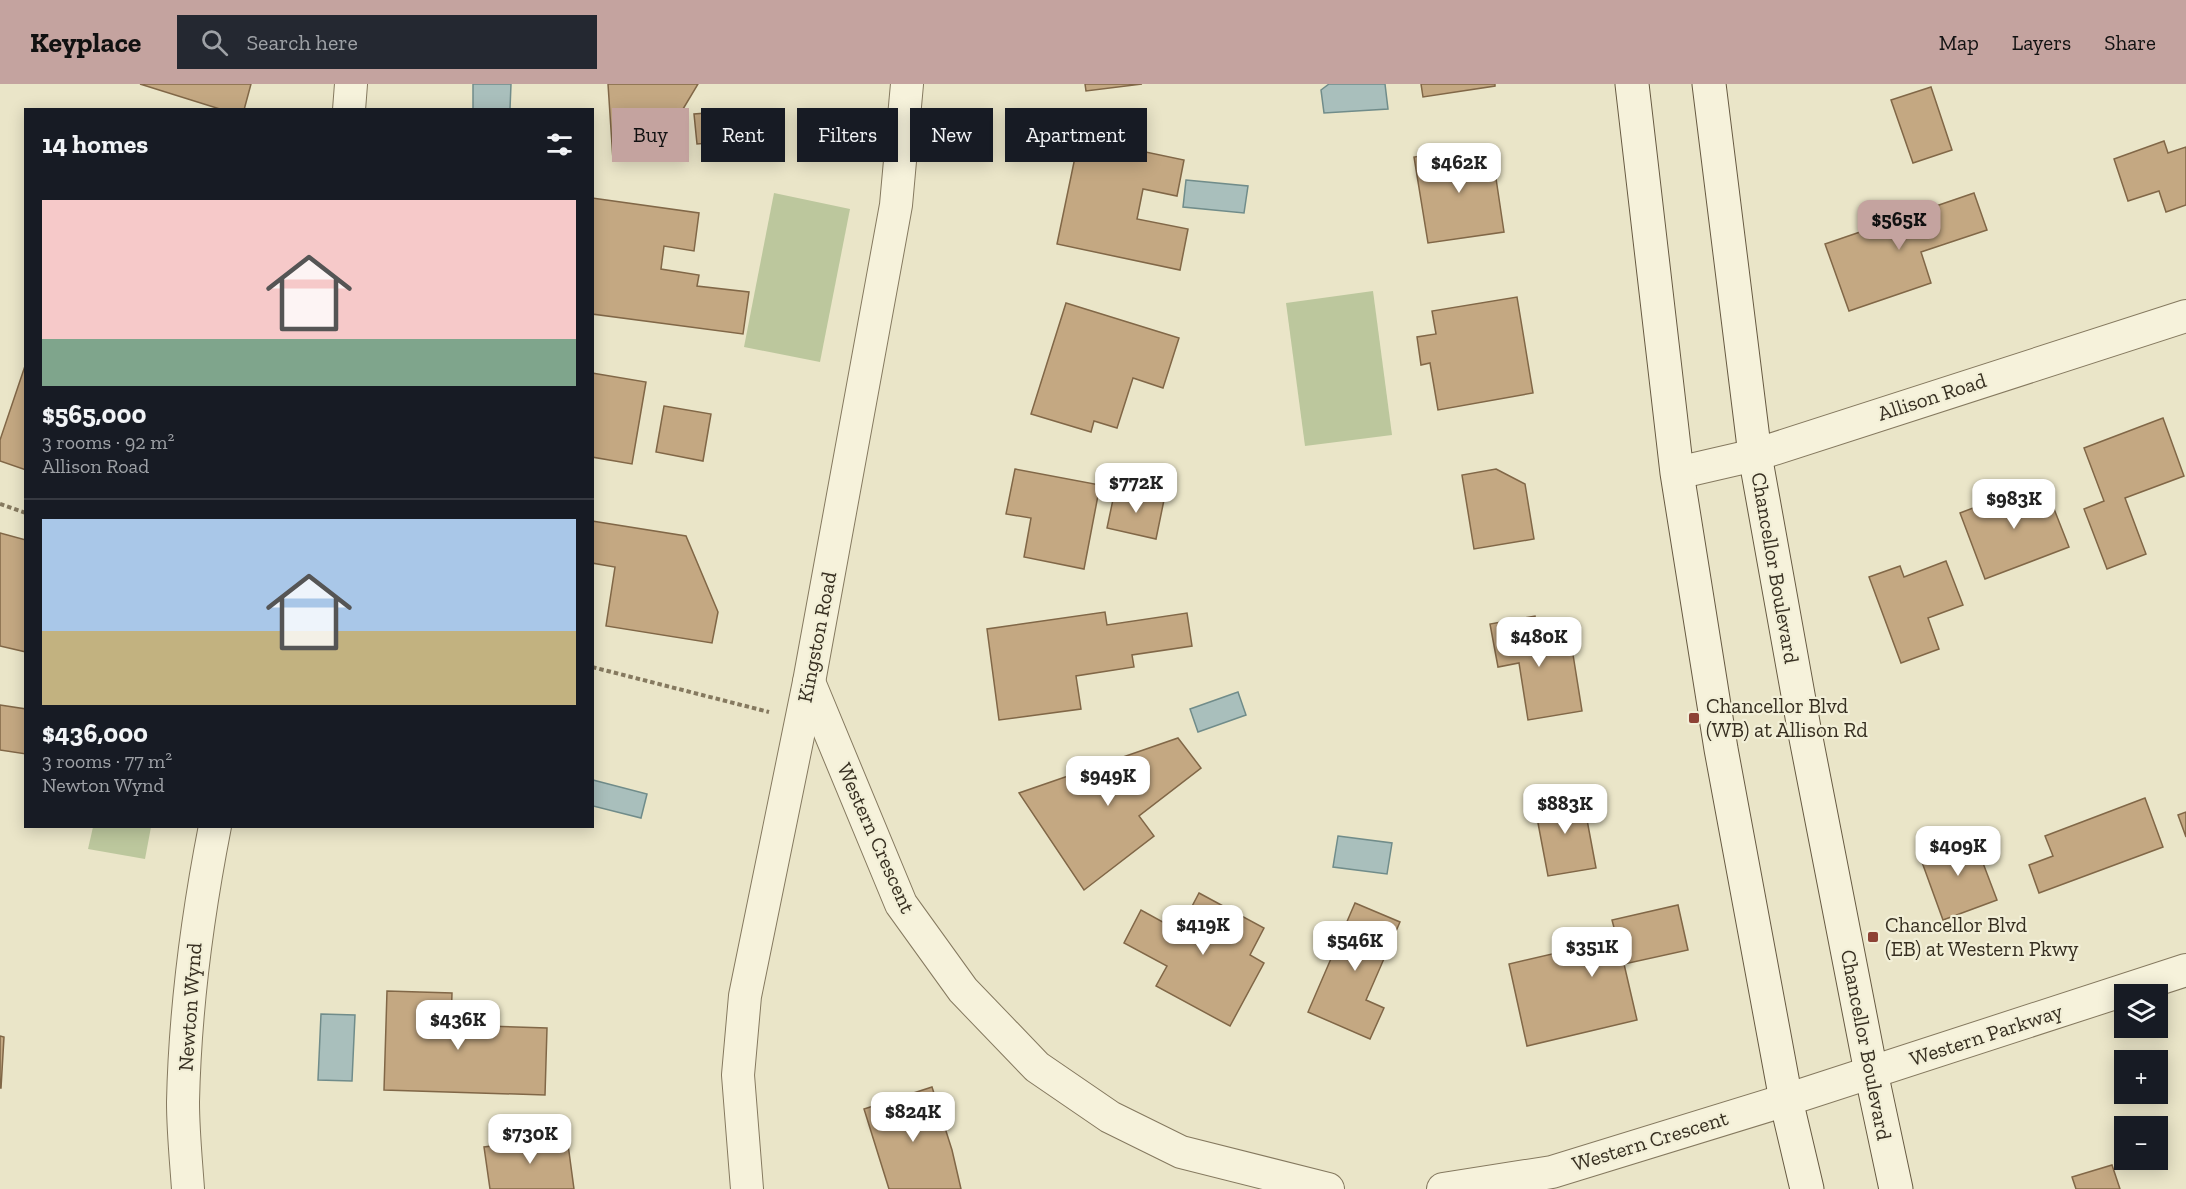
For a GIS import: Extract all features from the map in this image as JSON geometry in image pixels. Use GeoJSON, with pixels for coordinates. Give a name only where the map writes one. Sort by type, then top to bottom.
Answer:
{"type":"FeatureCollection","features":[{"type":"Feature","properties":{"kind":"main road"},"geometry":{"type":"LineString","coordinates":[[1632,84],[1677,473],[1721,749],[1786,1100],[1807,1189]]}},
{"type":"Feature","properties":{"kind":"main road","name":"Chancellor Boulevard"},"geometry":{"type":"LineString","coordinates":[[1709,84],[1755,455],[1804,728],[1870,1072],[1896,1189]]}},
{"type":"Feature","properties":{"kind":"street"},"geometry":{"type":"LineString","coordinates":[[350,108],[351,84]]}},
{"type":"Feature","properties":{"kind":"street","name":"Kingston Road"},"geometry":{"type":"LineString","coordinates":[[747,1189],[738,1075],[745,996],[809,682],[896,205],[907,84]]}},
{"type":"Feature","properties":{"kind":"street","name":"Allison Road"},"geometry":{"type":"LineString","coordinates":[[1677,473],[1755,455],[2186,316]]}},
{"type":"Feature","properties":{"kind":"street","name":"Western Crescent"},"geometry":{"type":"LineString","coordinates":[[809,682],[901,904],[963,990],[1037,1067],[1110,1117],[1181,1152],[1328,1189]]}},
{"type":"Feature","properties":{"kind":"street","name":"Newton Wynd"},"geometry":{"type":"LineString","coordinates":[[188,1189],[183,1104],[192,958],[215,828]]}},
{"type":"Feature","properties":{"kind":"street","name":"Western Parkway"},"geometry":{"type":"LineString","coordinates":[[1786,1100],[2186,970]]}},
{"type":"Feature","properties":{"kind":"street","name":"Western Crescent"},"geometry":{"type":"LineString","coordinates":[[1443,1189],[1552,1172],[1786,1100]]}},
{"type":"Feature","properties":{"kind":"path"},"geometry":{"type":"LineString","coordinates":[[0,504],[24,512]]}},
{"type":"Feature","properties":{"kind":"path"},"geometry":{"type":"LineString","coordinates":[[594,668],[801,720]]}},
{"type":"Feature","properties":{"kind":"green space"},"geometry":{"type":"Polygon","coordinates":[[[774,193],[850,209],[820,362],[744,347],[774,193]]]}},
{"type":"Feature","properties":{"kind":"green space"},"geometry":{"type":"Polygon","coordinates":[[[1373,291],[1392,435],[1305,446],[1286,303],[1373,291]]]}},
{"type":"Feature","properties":{"kind":"green space"},"geometry":{"type":"Polygon","coordinates":[[[93,828],[151,828],[145,859],[88,849],[93,828]]]}},
{"type":"Feature","properties":{"kind":"water"},"geometry":{"type":"Polygon","coordinates":[[[473,84],[511,84],[510,108],[473,108],[473,84]]]}},
{"type":"Feature","properties":{"kind":"water"},"geometry":{"type":"Polygon","coordinates":[[[1329,84],[1385,84],[1388,109],[1324,113],[1321,90],[1329,84]]]}},
{"type":"Feature","properties":{"kind":"water"},"geometry":{"type":"Polygon","coordinates":[[[1186,180],[1248,186],[1244,213],[1183,207],[1186,180]]]}},
{"type":"Feature","properties":{"kind":"water"},"geometry":{"type":"Polygon","coordinates":[[[1238,692],[1246,715],[1198,732],[1190,709],[1238,692]]]}},
{"type":"Feature","properties":{"kind":"water"},"geometry":{"type":"Polygon","coordinates":[[[594,780],[647,794],[641,818],[594,806],[594,780]]]}},
{"type":"Feature","properties":{"kind":"water"},"geometry":{"type":"Polygon","coordinates":[[[1338,836],[1392,843],[1387,874],[1333,867],[1338,836]]]}},
{"type":"Feature","properties":{"kind":"water"},"geometry":{"type":"Polygon","coordinates":[[[321,1014],[355,1015],[352,1081],[318,1080],[321,1014]]]}},
{"type":"Feature","properties":{"kind":"building"},"geometry":{"type":"Polygon","coordinates":[[[140,84],[251,84],[245,108],[217,108],[140,84]]]}},
{"type":"Feature","properties":{"kind":"building"},"geometry":{"type":"Polygon","coordinates":[[[608,84],[698,84],[684,108],[612,108],[612,145],[608,84]]]}},
{"type":"Feature","properties":{"kind":"building"},"geometry":{"type":"Polygon","coordinates":[[[1085,84],[1142,84],[1086,91],[1085,84]]]}},
{"type":"Feature","properties":{"kind":"building"},"geometry":{"type":"Polygon","coordinates":[[[1421,84],[1495,84],[1495,86],[1423,97],[1421,84]]]}},
{"type":"Feature","properties":{"kind":"building"},"geometry":{"type":"Polygon","coordinates":[[[1931,87],[1952,150],[1913,163],[1891,100],[1931,87]]]}},
{"type":"Feature","properties":{"kind":"building"},"geometry":{"type":"Polygon","coordinates":[[[701,113],[701,144],[697,144],[694,114],[701,113]]]}},
{"type":"Feature","properties":{"kind":"building"},"geometry":{"type":"Polygon","coordinates":[[[2164,141],[2168,153],[2186,147],[2186,205],[2166,212],[2159,191],[2128,201],[2114,159],[2164,141]]]}},
{"type":"Feature","properties":{"kind":"building"},"geometry":{"type":"Polygon","coordinates":[[[1491,145],[1504,232],[1428,243],[1414,157],[1491,145]]]}},
{"type":"Feature","properties":{"kind":"building"},"geometry":{"type":"Polygon","coordinates":[[[1147,152],[1184,160],[1177,196],[1143,189],[1137,219],[1188,229],[1180,270],[1057,244],[1074,162],[1147,162],[1147,152]]]}},
{"type":"Feature","properties":{"kind":"building"},"geometry":{"type":"Polygon","coordinates":[[[1974,193],[1987,230],[1921,252],[1931,283],[1849,311],[1825,244],[1974,193]]]}},
{"type":"Feature","properties":{"kind":"building"},"geometry":{"type":"Polygon","coordinates":[[[594,198],[699,213],[694,251],[664,246],[661,269],[699,275],[697,286],[749,292],[743,334],[594,314],[594,198]]]}},
{"type":"Feature","properties":{"kind":"building"},"geometry":{"type":"Polygon","coordinates":[[[1517,297],[1533,393],[1438,410],[1430,363],[1421,365],[1417,337],[1436,334],[1432,311],[1517,297]]]}},
{"type":"Feature","properties":{"kind":"building"},"geometry":{"type":"Polygon","coordinates":[[[1066,303],[1179,338],[1163,388],[1133,378],[1117,428],[1094,421],[1091,432],[1031,414],[1066,303]]]}},
{"type":"Feature","properties":{"kind":"building"},"geometry":{"type":"Polygon","coordinates":[[[24,369],[24,469],[0,461],[0,440],[24,369]]]}},
{"type":"Feature","properties":{"kind":"building"},"geometry":{"type":"Polygon","coordinates":[[[594,373],[646,382],[632,464],[594,457],[594,373]]]}},
{"type":"Feature","properties":{"kind":"building"},"geometry":{"type":"Polygon","coordinates":[[[664,406],[711,414],[703,461],[656,452],[664,406]]]}},
{"type":"Feature","properties":{"kind":"building"},"geometry":{"type":"Polygon","coordinates":[[[2163,418],[2184,476],[2125,498],[2146,554],[2107,569],[2084,509],[2104,501],[2084,448],[2163,418]]]}},
{"type":"Feature","properties":{"kind":"building"},"geometry":{"type":"Polygon","coordinates":[[[1015,469],[1100,485],[1084,569],[1024,557],[1031,518],[1006,514],[1015,469]]]}},
{"type":"Feature","properties":{"kind":"building"},"geometry":{"type":"Polygon","coordinates":[[[1496,469],[1525,484],[1534,539],[1474,549],[1462,475],[1496,469]]]}},
{"type":"Feature","properties":{"kind":"building"},"geometry":{"type":"Polygon","coordinates":[[[2043,481],[2069,547],[1985,579],[1960,513],[2043,481]]]}},
{"type":"Feature","properties":{"kind":"building"},"geometry":{"type":"Polygon","coordinates":[[[1115,490],[1164,500],[1156,539],[1107,528],[1115,490]]]}},
{"type":"Feature","properties":{"kind":"building"},"geometry":{"type":"Polygon","coordinates":[[[594,521],[686,536],[718,612],[712,643],[606,626],[615,567],[594,563],[594,521]]]}},
{"type":"Feature","properties":{"kind":"building"},"geometry":{"type":"Polygon","coordinates":[[[0,533],[24,539],[24,652],[0,646],[0,533]]]}},
{"type":"Feature","properties":{"kind":"building"},"geometry":{"type":"Polygon","coordinates":[[[1946,561],[1963,605],[1928,618],[1939,649],[1901,663],[1869,577],[1900,566],[1904,577],[1946,561]]]}},
{"type":"Feature","properties":{"kind":"building"},"geometry":{"type":"Polygon","coordinates":[[[1105,612],[1107,625],[1187,613],[1192,646],[1132,655],[1134,667],[1076,676],[1081,709],[999,720],[987,629],[1105,612]]]}},
{"type":"Feature","properties":{"kind":"building"},"geometry":{"type":"Polygon","coordinates":[[[1535,616],[1540,647],[1571,642],[1582,711],[1528,720],[1519,663],[1498,667],[1490,624],[1535,616]]]}},
{"type":"Feature","properties":{"kind":"building"},"geometry":{"type":"Polygon","coordinates":[[[0,705],[24,709],[24,754],[0,750],[0,705]]]}},
{"type":"Feature","properties":{"kind":"building"},"geometry":{"type":"Polygon","coordinates":[[[1178,738],[1201,768],[1139,816],[1154,836],[1084,890],[1019,793],[1178,738]]]}},
{"type":"Feature","properties":{"kind":"building"},"geometry":{"type":"Polygon","coordinates":[[[1582,793],[1596,868],[1548,876],[1534,802],[1582,793]]]}},
{"type":"Feature","properties":{"kind":"building"},"geometry":{"type":"Polygon","coordinates":[[[2145,798],[2163,847],[2039,893],[2029,865],[2053,856],[2045,836],[2145,798]]]}},
{"type":"Feature","properties":{"kind":"building"},"geometry":{"type":"Polygon","coordinates":[[[2186,812],[2186,837],[2178,815],[2186,812]]]}},
{"type":"Feature","properties":{"kind":"building"},"geometry":{"type":"Polygon","coordinates":[[[1972,834],[1997,900],[1943,920],[1919,854],[1972,834]]]}},
{"type":"Feature","properties":{"kind":"building"},"geometry":{"type":"Polygon","coordinates":[[[1199,893],[1264,928],[1250,955],[1264,963],[1230,1026],[1156,986],[1167,966],[1124,943],[1141,910],[1179,931],[1199,893]]]}},
{"type":"Feature","properties":{"kind":"building"},"geometry":{"type":"Polygon","coordinates":[[[1355,903],[1400,922],[1366,1000],[1384,1008],[1370,1039],[1308,1012],[1355,903]]]}},
{"type":"Feature","properties":{"kind":"building"},"geometry":{"type":"Polygon","coordinates":[[[1678,905],[1688,950],[1624,964],[1637,1020],[1527,1046],[1509,964],[1617,939],[1612,920],[1678,905]]]}},
{"type":"Feature","properties":{"kind":"building"},"geometry":{"type":"Polygon","coordinates":[[[387,991],[452,993],[451,1025],[547,1028],[545,1095],[384,1090],[387,991]]]}},
{"type":"Feature","properties":{"kind":"building"},"geometry":{"type":"Polygon","coordinates":[[[0,1036],[4,1037],[1,1088],[0,1088],[0,1036]]]}},
{"type":"Feature","properties":{"kind":"building"},"geometry":{"type":"Polygon","coordinates":[[[932,1087],[952,1150],[961,1189],[889,1189],[864,1109],[932,1087]]]}},
{"type":"Feature","properties":{"kind":"building"},"geometry":{"type":"Polygon","coordinates":[[[567,1137],[574,1189],[490,1189],[484,1147],[567,1137]]]}},
{"type":"Feature","properties":{"kind":"building"},"geometry":{"type":"Polygon","coordinates":[[[2112,1165],[2120,1189],[2076,1189],[2072,1177],[2112,1165]]]}},
{"type":"Feature","properties":{"kind":"place","name":"Chancellor Blvd (WB) at Allison Rd"},"geometry":{"type":"Point","coordinates":[1694,718]}},
{"type":"Feature","properties":{"kind":"place","name":"Chancellor Blvd (EB) at Western Pkwy"},"geometry":{"type":"Point","coordinates":[1873,937]}}]}
